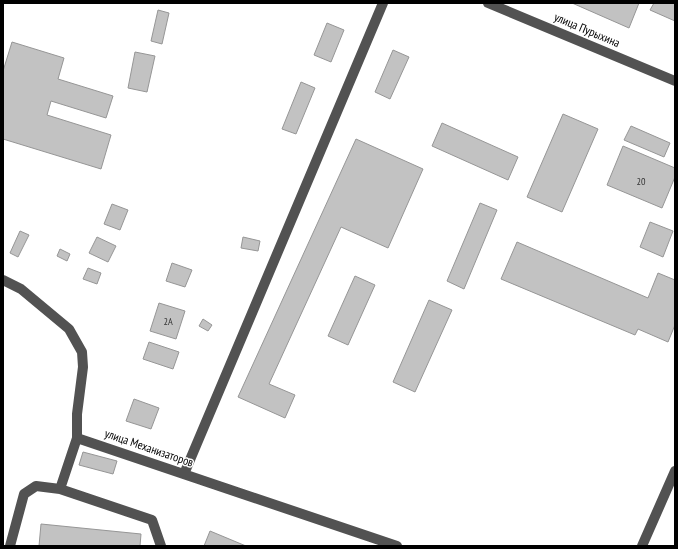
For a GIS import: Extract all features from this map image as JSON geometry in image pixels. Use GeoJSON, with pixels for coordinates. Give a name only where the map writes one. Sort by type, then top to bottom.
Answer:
{"type":"FeatureCollection","features":[{"type":"Feature","properties":{"kind":"street"},"geometry":{"type":"LineString","coordinates":[[184,474],[382,3]]}},
{"type":"Feature","properties":{"kind":"street","name":"улица Пурыхина"},"geometry":{"type":"LineString","coordinates":[[488,3],[511,7],[675,81]]}},
{"type":"Feature","properties":{"kind":"street"},"geometry":{"type":"LineString","coordinates":[[3,280],[21,289],[69,329],[82,352],[83,367],[77,438],[60,489]]}},
{"type":"Feature","properties":{"kind":"street","name":"улица Механизаторов"},"geometry":{"type":"LineString","coordinates":[[77,438],[397,546]]}},
{"type":"Feature","properties":{"kind":"street"},"geometry":{"type":"LineString","coordinates":[[642,546],[675,471]]}},
{"type":"Feature","properties":{"kind":"street"},"geometry":{"type":"LineString","coordinates":[[10,546],[24,494],[36,486],[60,489],[152,520],[161,546]]}},
{"type":"Feature","properties":{"kind":"building"},"geometry":{"type":"Polygon","coordinates":[[[572,3],[639,3],[629,28],[572,3]]]}},
{"type":"Feature","properties":{"kind":"building"},"geometry":{"type":"Polygon","coordinates":[[[654,3],[675,3],[675,21],[650,10],[654,3]]]}},
{"type":"Feature","properties":{"kind":"building"},"geometry":{"type":"Polygon","coordinates":[[[158,10],[169,13],[162,44],[151,41],[158,10]]]}},
{"type":"Feature","properties":{"kind":"building"},"geometry":{"type":"Polygon","coordinates":[[[327,23],[344,30],[331,62],[314,55],[327,23]]]}},
{"type":"Feature","properties":{"kind":"building"},"geometry":{"type":"Polygon","coordinates":[[[12,42],[64,58],[58,79],[113,96],[106,118],[51,101],[47,115],[111,135],[101,169],[3,139],[3,71],[12,42]]]}},
{"type":"Feature","properties":{"kind":"building"},"geometry":{"type":"Polygon","coordinates":[[[393,50],[409,57],[390,99],[375,92],[393,50]]]}},
{"type":"Feature","properties":{"kind":"building"},"geometry":{"type":"Polygon","coordinates":[[[135,52],[155,56],[147,92],[128,88],[135,52]]]}},
{"type":"Feature","properties":{"kind":"building"},"geometry":{"type":"Polygon","coordinates":[[[301,82],[315,88],[296,134],[282,129],[301,82]]]}},
{"type":"Feature","properties":{"kind":"building"},"geometry":{"type":"Polygon","coordinates":[[[563,114],[598,129],[562,212],[527,197],[563,114]]]}},
{"type":"Feature","properties":{"kind":"building"},"geometry":{"type":"Polygon","coordinates":[[[442,123],[518,157],[508,180],[432,146],[442,123]]]}},
{"type":"Feature","properties":{"kind":"building"},"geometry":{"type":"Polygon","coordinates":[[[631,126],[670,143],[664,157],[624,140],[631,126]]]}},
{"type":"Feature","properties":{"kind":"building"},"geometry":{"type":"Polygon","coordinates":[[[356,139],[423,169],[388,248],[341,227],[269,384],[295,395],[285,418],[238,397],[356,139]]]}},
{"type":"Feature","properties":{"kind":"building"},"geometry":{"type":"Polygon","coordinates":[[[623,146],[675,168],[675,177],[662,208],[607,185],[623,146]]]}},
{"type":"Feature","properties":{"kind":"building"},"geometry":{"type":"Polygon","coordinates":[[[480,203],[497,210],[464,289],[447,281],[480,203]]]}},
{"type":"Feature","properties":{"kind":"building"},"geometry":{"type":"Polygon","coordinates":[[[112,204],[128,210],[120,230],[104,224],[112,204]]]}},
{"type":"Feature","properties":{"kind":"building"},"geometry":{"type":"Polygon","coordinates":[[[650,222],[673,231],[663,257],[640,247],[650,222]]]}},
{"type":"Feature","properties":{"kind":"building"},"geometry":{"type":"Polygon","coordinates":[[[20,231],[29,235],[18,257],[10,253],[20,231]]]}},
{"type":"Feature","properties":{"kind":"building"},"geometry":{"type":"Polygon","coordinates":[[[97,237],[116,246],[108,262],[89,253],[97,237]]]}},
{"type":"Feature","properties":{"kind":"building"},"geometry":{"type":"Polygon","coordinates":[[[243,237],[260,241],[258,251],[241,248],[243,237]]]}},
{"type":"Feature","properties":{"kind":"building"},"geometry":{"type":"Polygon","coordinates":[[[517,242],[648,298],[658,273],[675,280],[675,325],[668,342],[638,329],[635,335],[501,279],[517,242]]]}},
{"type":"Feature","properties":{"kind":"building"},"geometry":{"type":"Polygon","coordinates":[[[60,249],[70,254],[67,261],[57,256],[60,249]]]}},
{"type":"Feature","properties":{"kind":"building"},"geometry":{"type":"Polygon","coordinates":[[[172,263],[192,270],[185,287],[166,281],[172,263]]]}},
{"type":"Feature","properties":{"kind":"building"},"geometry":{"type":"Polygon","coordinates":[[[88,268],[101,273],[97,284],[83,279],[88,268]]]}},
{"type":"Feature","properties":{"kind":"building"},"geometry":{"type":"Polygon","coordinates":[[[355,276],[375,285],[348,345],[328,336],[355,276]]]}},
{"type":"Feature","properties":{"kind":"building"},"geometry":{"type":"Polygon","coordinates":[[[429,300],[452,310],[415,392],[393,382],[429,300]]]}},
{"type":"Feature","properties":{"kind":"building"},"geometry":{"type":"Polygon","coordinates":[[[159,303],[185,311],[176,339],[150,331],[159,303]]]}},
{"type":"Feature","properties":{"kind":"building"},"geometry":{"type":"Polygon","coordinates":[[[203,319],[212,325],[208,331],[199,326],[203,319]]]}},
{"type":"Feature","properties":{"kind":"building"},"geometry":{"type":"Polygon","coordinates":[[[149,342],[179,352],[173,369],[143,359],[149,342]]]}},
{"type":"Feature","properties":{"kind":"building"},"geometry":{"type":"Polygon","coordinates":[[[134,399],[159,408],[151,429],[126,421],[134,399]]]}},
{"type":"Feature","properties":{"kind":"building"},"geometry":{"type":"Polygon","coordinates":[[[83,452],[117,461],[113,474],[79,465],[83,452]]]}},
{"type":"Feature","properties":{"kind":"building"},"geometry":{"type":"Polygon","coordinates":[[[41,524],[141,534],[140,546],[39,546],[41,524]]]}},
{"type":"Feature","properties":{"kind":"building"},"geometry":{"type":"Polygon","coordinates":[[[210,531],[246,546],[204,546],[210,531]]]}}]}
